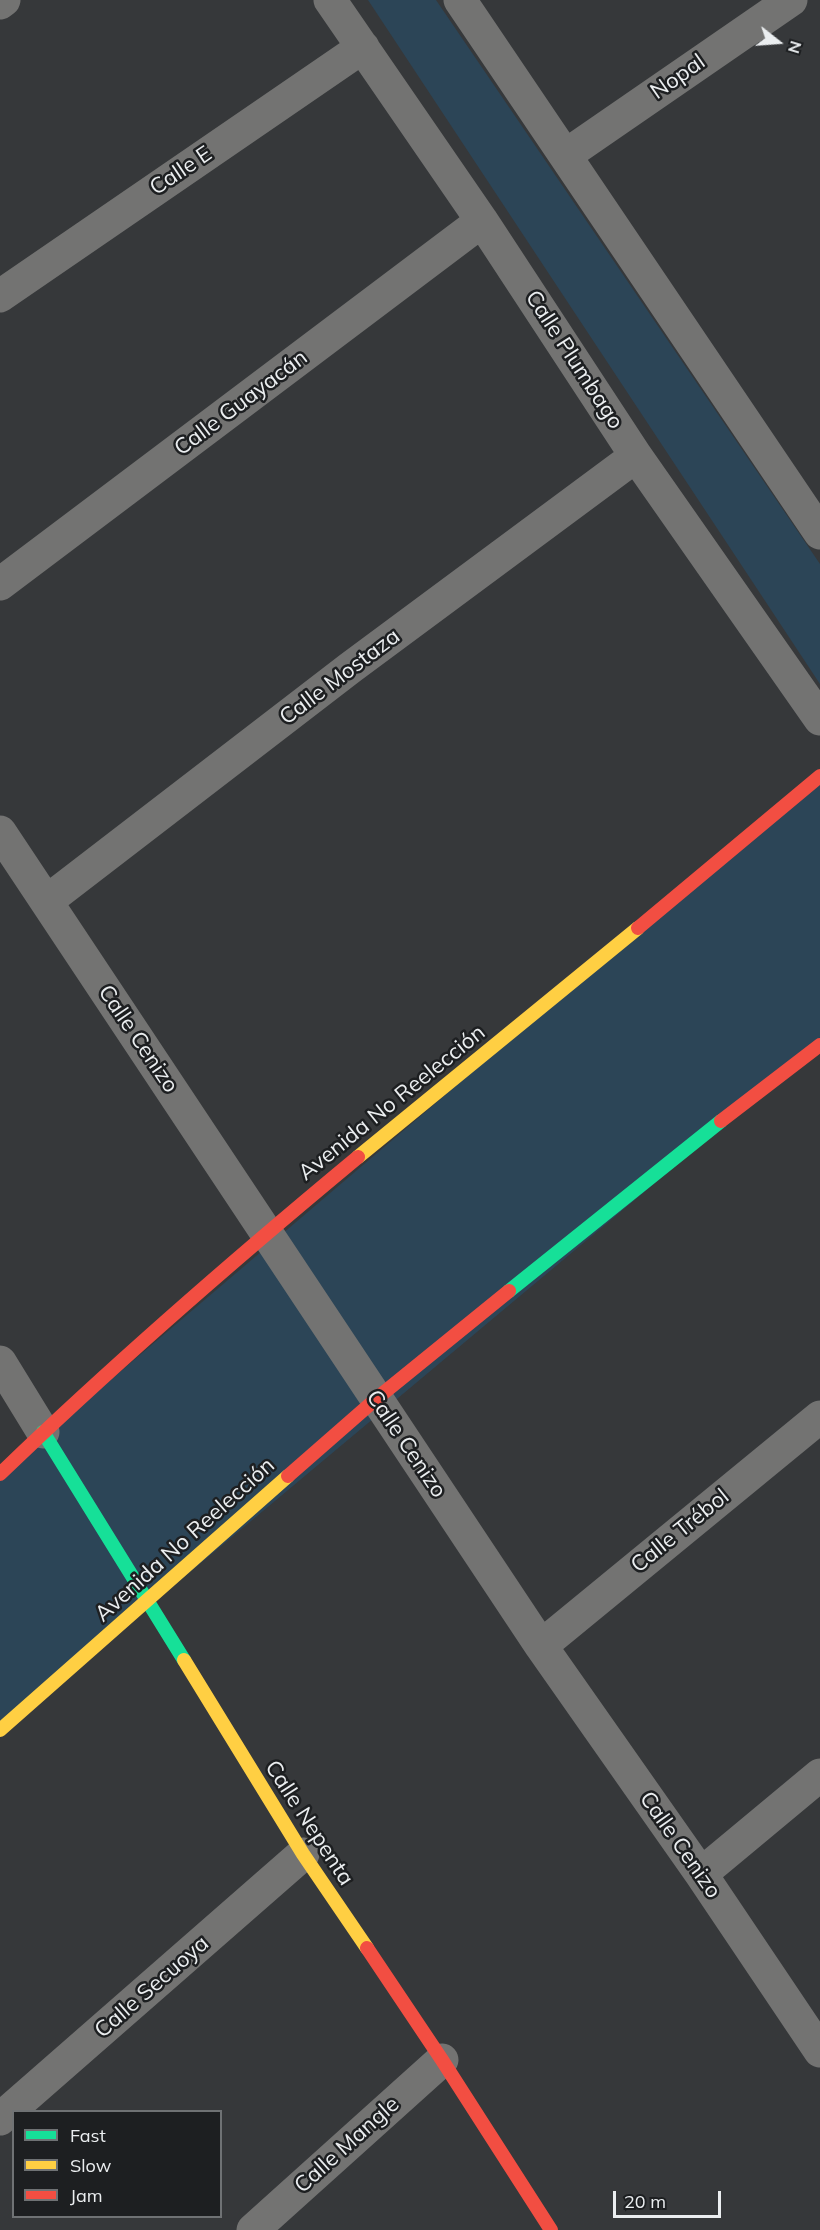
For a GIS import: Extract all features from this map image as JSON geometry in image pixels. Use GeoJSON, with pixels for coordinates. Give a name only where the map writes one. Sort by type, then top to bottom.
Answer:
{"type":"FeatureCollection","features":[{"type":"Feature","properties":{"kind":"main road","name":"Avenida No Reelección"},"geometry":{"type":"LineString","coordinates":[[0,1474],[43,1431],[266,1232],[567,988],[820,776]]}},
{"type":"Feature","properties":{"kind":"main road","name":"Avenida No Reelección"},"geometry":{"type":"LineString","coordinates":[[0,1730],[376,1399],[683,1151],[820,1045]]}},
{"type":"Feature","properties":{"kind":"main road","name":"Calle Nepenta"},"geometry":{"type":"LineString","coordinates":[[43,1431],[303,1854],[442,2060],[551,2230]]}},
{"type":"Feature","properties":{"kind":"street"},"geometry":{"type":"LineString","coordinates":[[0,3],[4,0]]}},
{"type":"Feature","properties":{"kind":"street","name":"Calle Plumbago"},"geometry":{"type":"LineString","coordinates":[[330,0],[482,221],[636,456],[820,719]]}},
{"type":"Feature","properties":{"kind":"street"},"geometry":{"type":"LineString","coordinates":[[460,0],[820,533]]}},
{"type":"Feature","properties":{"kind":"street","name":"Nopal"},"geometry":{"type":"LineString","coordinates":[[566,155],[791,0]]}},
{"type":"Feature","properties":{"kind":"street","name":"Calle E"},"geometry":{"type":"LineString","coordinates":[[0,296],[363,47]]}},
{"type":"Feature","properties":{"kind":"street","name":"Calle Guayacán"},"geometry":{"type":"LineString","coordinates":[[0,584],[482,221]]}},
{"type":"Feature","properties":{"kind":"street","name":"Calle Mostaza"},"geometry":{"type":"LineString","coordinates":[[46,901],[350,668],[636,456]]}},
{"type":"Feature","properties":{"kind":"street","name":"Calle Cenizo"},"geometry":{"type":"LineString","coordinates":[[0,832],[541,1646],[701,1874],[820,2051]]}},
{"type":"Feature","properties":{"kind":"street"},"geometry":{"type":"LineString","coordinates":[[0,1362],[43,1431]]}},
{"type":"Feature","properties":{"kind":"street","name":"Calle Trébol"},"geometry":{"type":"LineString","coordinates":[[541,1646],[820,1417]]}},
{"type":"Feature","properties":{"kind":"street"},"geometry":{"type":"LineString","coordinates":[[701,1874],[820,1775]]}},
{"type":"Feature","properties":{"kind":"street","name":"Calle Secuoya"},"geometry":{"type":"LineString","coordinates":[[0,2120],[303,1854]]}},
{"type":"Feature","properties":{"kind":"street","name":"Calle Mangle"},"geometry":{"type":"LineString","coordinates":[[253,2230],[442,2060]]}},
{"type":"Feature","properties":{"kind":"shaded area"},"geometry":{"type":"Polygon","coordinates":[[[368,0],[436,0],[820,564],[820,684],[368,0]]]}},
{"type":"Feature","properties":{"kind":"shaded area"},"geometry":{"type":"Polygon","coordinates":[[[820,776],[820,1045],[0,1731],[0,1474],[820,776]]]}},
{"type":"Feature","properties":{"kind":"traffic: fast"},"geometry":{"type":"LineString","coordinates":[[509,1291],[721,1121]]}},
{"type":"Feature","properties":{"kind":"traffic: fast"},"geometry":{"type":"LineString","coordinates":[[43,1432],[184,1660]]}},
{"type":"Feature","properties":{"kind":"traffic: slow"},"geometry":{"type":"LineString","coordinates":[[358,1157],[638,928]]}},
{"type":"Feature","properties":{"kind":"traffic: slow"},"geometry":{"type":"LineString","coordinates":[[0,1730],[288,1476]]}},
{"type":"Feature","properties":{"kind":"traffic: slow"},"geometry":{"type":"LineString","coordinates":[[184,1660],[303,1854],[367,1948]]}},
{"type":"Feature","properties":{"kind":"traffic: jam"},"geometry":{"type":"LineString","coordinates":[[638,928],[820,776]]}},
{"type":"Feature","properties":{"kind":"traffic: jam"},"geometry":{"type":"LineString","coordinates":[[721,1121],[820,1045]]}},
{"type":"Feature","properties":{"kind":"traffic: jam"},"geometry":{"type":"LineString","coordinates":[[0,1474],[176,1312],[358,1157]]}},
{"type":"Feature","properties":{"kind":"traffic: jam"},"geometry":{"type":"LineString","coordinates":[[288,1476],[376,1399],[509,1291]]}},
{"type":"Feature","properties":{"kind":"traffic: jam"},"geometry":{"type":"LineString","coordinates":[[367,1948],[551,2230]]}}]}
